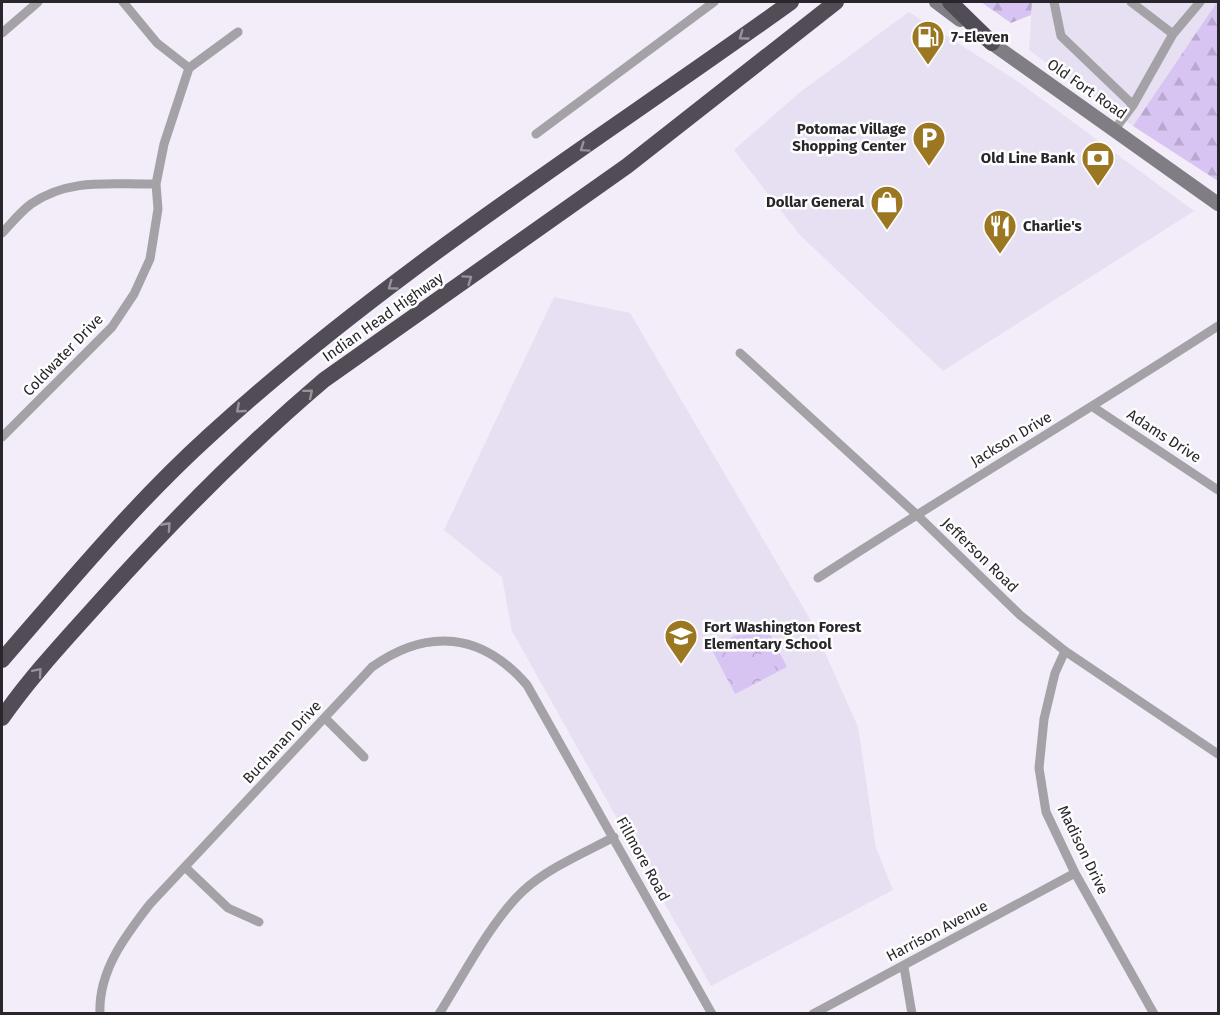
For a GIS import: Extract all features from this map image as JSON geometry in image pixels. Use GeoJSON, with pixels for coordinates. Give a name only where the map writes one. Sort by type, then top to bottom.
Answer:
{"type":"FeatureCollection","features":[{"type":"Feature","properties":{"kind":"highway","name":"Indian Head Highway"},"geometry":{"type":"LineString","coordinates":[[2,660],[105,543],[188,456],[321,339],[570,157],[791,2]]}},
{"type":"Feature","properties":{"kind":"highway","name":"Indian Head Highway"},"geometry":{"type":"LineString","coordinates":[[2,718],[89,613],[174,519],[277,419],[324,380],[627,166],[836,2]]}},
{"type":"Feature","properties":{"kind":"highway"},"geometry":{"type":"LineString","coordinates":[[950,2],[992,43]]}},
{"type":"Feature","properties":{"kind":"main road","name":"Old Fort Road"},"geometry":{"type":"LineString","coordinates":[[936,2],[1218,204]]}},
{"type":"Feature","properties":{"kind":"street"},"geometry":{"type":"LineString","coordinates":[[2,33],[38,2]]}},
{"type":"Feature","properties":{"kind":"street"},"geometry":{"type":"LineString","coordinates":[[123,2],[157,43],[189,68],[238,32]]}},
{"type":"Feature","properties":{"kind":"street"},"geometry":{"type":"LineString","coordinates":[[536,134],[714,2]]}},
{"type":"Feature","properties":{"kind":"street"},"geometry":{"type":"LineString","coordinates":[[1054,2],[1060,36],[1133,105]]}},
{"type":"Feature","properties":{"kind":"street"},"geometry":{"type":"LineString","coordinates":[[1131,2],[1173,34]]}},
{"type":"Feature","properties":{"kind":"street"},"geometry":{"type":"LineString","coordinates":[[1115,129],[1133,105],[1173,34],[1200,2]]}},
{"type":"Feature","properties":{"kind":"street","name":"Coldwater Drive"},"geometry":{"type":"LineString","coordinates":[[2,437],[112,327],[134,294],[150,259],[156,234],[156,184],[169,127],[189,68]]}},
{"type":"Feature","properties":{"kind":"street"},"geometry":{"type":"LineString","coordinates":[[2,233],[31,205],[67,187],[108,182],[156,184]]}},
{"type":"Feature","properties":{"kind":"street","name":"Jackson Drive"},"geometry":{"type":"LineString","coordinates":[[818,578],[916,514],[1093,407],[1218,326]]}},
{"type":"Feature","properties":{"kind":"street","name":"Jefferson Road"},"geometry":{"type":"LineString","coordinates":[[740,353],[916,514],[1020,615],[1065,651],[1218,754]]}},
{"type":"Feature","properties":{"kind":"street","name":"Adams Drive"},"geometry":{"type":"LineString","coordinates":[[1093,407],[1218,490]]}},
{"type":"Feature","properties":{"kind":"street","name":"Buchanan Drive"},"geometry":{"type":"LineString","coordinates":[[100,1014],[104,984],[121,941],[150,904],[325,718],[363,674],[388,655],[421,642],[469,644],[500,659],[527,685],[548,720]]}},
{"type":"Feature","properties":{"kind":"street","name":"Madison Drive"},"geometry":{"type":"LineString","coordinates":[[1065,651],[1047,704],[1039,768],[1046,812],[1075,873],[1154,1014]]}},
{"type":"Feature","properties":{"kind":"street"},"geometry":{"type":"LineString","coordinates":[[325,718],[364,757]]}},
{"type":"Feature","properties":{"kind":"street","name":"Fillmore Road"},"geometry":{"type":"LineString","coordinates":[[548,720],[712,1014]]}},
{"type":"Feature","properties":{"kind":"street"},"geometry":{"type":"LineString","coordinates":[[439,1014],[506,909],[522,892],[550,872],[614,837]]}},
{"type":"Feature","properties":{"kind":"street"},"geometry":{"type":"LineString","coordinates":[[186,868],[228,908],[259,922]]}},
{"type":"Feature","properties":{"kind":"street","name":"Harrison Avenue"},"geometry":{"type":"LineString","coordinates":[[813,1014],[1075,873]]}},
{"type":"Feature","properties":{"kind":"street"},"geometry":{"type":"LineString","coordinates":[[904,967],[912,1014]]}},
{"type":"Feature","properties":{"kind":"shaded area"},"geometry":{"type":"Polygon","coordinates":[[[1032,2],[1217,2],[1133,126],[1029,50],[1032,2]]]}},
{"type":"Feature","properties":{"kind":"shaded area","name":"Potomac Village Shopping Center"},"geometry":{"type":"Polygon","coordinates":[[[909,12],[1017,81],[1194,211],[943,371],[799,234],[734,150],[799,93],[909,12]]]}},
{"type":"Feature","properties":{"kind":"shaded area","name":"Fort Washington Forest Elementary School"},"geometry":{"type":"Polygon","coordinates":[[[554,297],[630,313],[810,619],[858,727],[876,848],[893,890],[711,986],[512,631],[502,577],[444,530],[554,297]]]}},
{"type":"Feature","properties":{"kind":"green space"},"geometry":{"type":"Polygon","coordinates":[[[981,2],[1032,2],[1031,15],[1011,23],[981,2]]]}},
{"type":"Feature","properties":{"kind":"green space"},"geometry":{"type":"Polygon","coordinates":[[[1218,2],[1218,181],[1133,126],[1218,2]]]}},
{"type":"Feature","properties":{"kind":"green space"},"geometry":{"type":"Polygon","coordinates":[[[763,621],[787,667],[735,694],[711,648],[763,621]]]}},
{"type":"Feature","properties":{"kind":"green space"},"geometry":{"type":"Polygon","coordinates":[[[756,631],[764,646],[731,664],[723,648],[756,631]]]}},
{"type":"Feature","properties":{"kind":"green space"},"geometry":{"type":"Polygon","coordinates":[[[767,651],[775,667],[741,684],[733,669],[767,651]]]}},
{"type":"Feature","properties":{"kind":"place","name":"7-Eleven"},"geometry":{"type":"Point","coordinates":[928,66]}},
{"type":"Feature","properties":{"kind":"place","name":"Potomac Village Shopping Center"},"geometry":{"type":"Point","coordinates":[929,167]}},
{"type":"Feature","properties":{"kind":"place","name":"Old Line Bank"},"geometry":{"type":"Point","coordinates":[1098,187]}},
{"type":"Feature","properties":{"kind":"place","name":"Dollar General"},"geometry":{"type":"Point","coordinates":[887,231]}},
{"type":"Feature","properties":{"kind":"place","name":"Charlie's"},"geometry":{"type":"Point","coordinates":[1000,255]}},
{"type":"Feature","properties":{"kind":"place","name":"Fort Washington Forest Elementary School"},"geometry":{"type":"Point","coordinates":[681,665]}}]}
